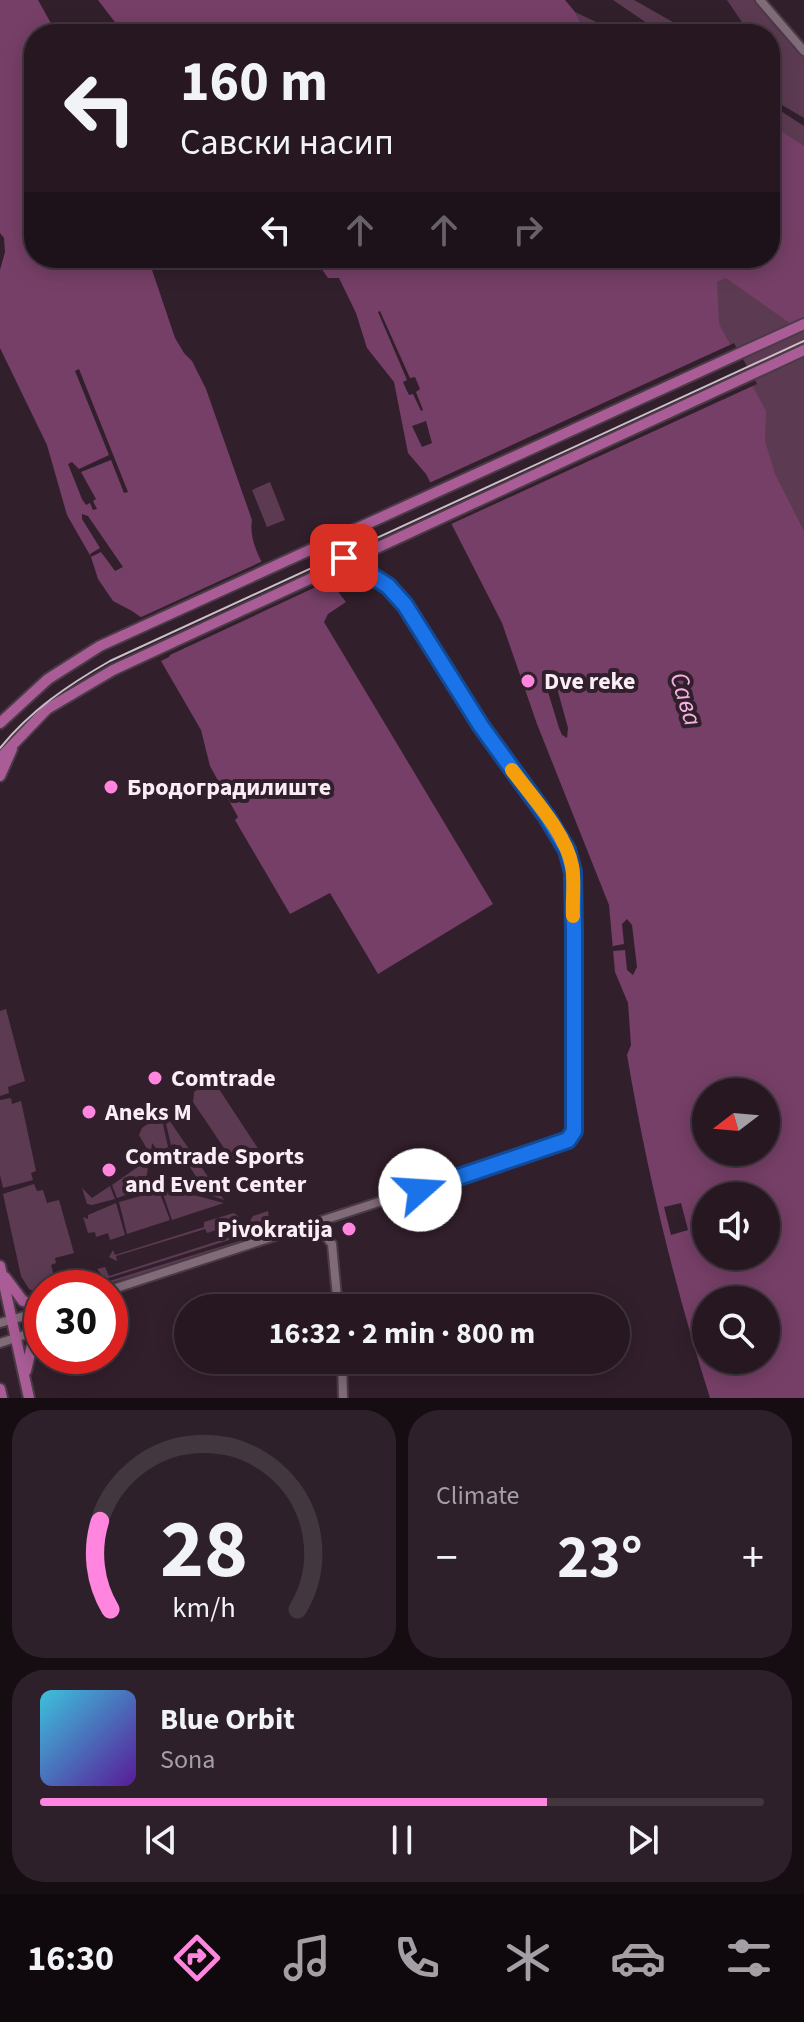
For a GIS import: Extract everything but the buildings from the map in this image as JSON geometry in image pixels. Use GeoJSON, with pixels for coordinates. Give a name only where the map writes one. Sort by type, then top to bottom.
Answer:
{"type":"FeatureCollection","features":[{"type":"Feature","properties":{"kind":"main road"},"geometry":{"type":"LineString","coordinates":[[1,720],[48,679],[100,646],[804,324]]}},
{"type":"Feature","properties":{"kind":"main road"},"geometry":{"type":"LineString","coordinates":[[0,758],[47,709],[113,670],[804,350]]}},
{"type":"Feature","properties":{"kind":"main road"},"geometry":{"type":"LineString","coordinates":[[0,776],[15,741]]}},
{"type":"Feature","properties":{"kind":"main road"},"geometry":{"type":"LineString","coordinates":[[0,1268],[24,1301]]}},
{"type":"Feature","properties":{"kind":"main road"},"geometry":{"type":"LineString","coordinates":[[0,1268],[6,1321],[15,1338],[29,1398]]}},
{"type":"Feature","properties":{"kind":"main road"},"geometry":{"type":"LineString","coordinates":[[25,1381],[26,1374]]}},
{"type":"Feature","properties":{"kind":"street"},"geometry":{"type":"LineString","coordinates":[[760,0],[804,51]]}},
{"type":"Feature","properties":{"kind":"street"},"geometry":{"type":"LineString","coordinates":[[128,1284],[568,1140],[574,1131],[573,872],[567,850],[481,726],[405,605],[388,586],[344,558]]}},
{"type":"Feature","properties":{"kind":"street"},"geometry":{"type":"LineString","coordinates":[[300,1230],[324,1234],[332,1244],[337,1294]]}},
{"type":"Feature","properties":{"kind":"street"},"geometry":{"type":"LineString","coordinates":[[0,1343],[24,1335]]}},
{"type":"Feature","properties":{"kind":"street"},"geometry":{"type":"LineString","coordinates":[[342,1374],[343,1398]]}},
{"type":"Feature","properties":{"kind":"shaded area"},"geometry":{"type":"Polygon","coordinates":[[[613,0],[634,0],[676,24],[648,24],[613,0]]]}},
{"type":"Feature","properties":{"kind":"shaded area"},"geometry":{"type":"Polygon","coordinates":[[[727,0],[754,0],[773,24],[743,24],[727,0]]]}},
{"type":"Feature","properties":{"kind":"shaded area"},"geometry":{"type":"Polygon","coordinates":[[[575,12],[601,24],[582,24],[575,12]]]}},
{"type":"Feature","properties":{"kind":"shaded area"},"geometry":{"type":"Polygon","coordinates":[[[780,32],[804,54],[804,118],[780,104],[780,32]]]}},
{"type":"Feature","properties":{"kind":"shaded area"},"geometry":{"type":"Polygon","coordinates":[[[780,110],[804,126],[804,762],[660,268],[780,268],[780,110]]]}},
{"type":"Feature","properties":{"kind":"shaded area"},"geometry":{"type":"Polygon","coordinates":[[[270,482],[285,520],[267,527],[252,490],[270,482]]]}},
{"type":"Feature","properties":{"kind":"shaded area"},"geometry":{"type":"Polygon","coordinates":[[[6,1009],[25,1081],[8,1087],[9,1093],[0,1096],[0,1011],[6,1009]]]}},
{"type":"Feature","properties":{"kind":"shaded area"},"geometry":{"type":"Polygon","coordinates":[[[214,1072],[219,1080],[215,1083],[259,1150],[234,1163],[193,1102],[194,1092],[210,1081],[214,1072]]]}},
{"type":"Feature","properties":{"kind":"shaded area"},"geometry":{"type":"Polygon","coordinates":[[[11,1098],[12,1104],[21,1101],[36,1171],[31,1173],[33,1180],[3,1188],[0,1175],[0,1100],[11,1098]]]}},
{"type":"Feature","properties":{"kind":"shaded area"},"geometry":{"type":"Polygon","coordinates":[[[171,1113],[167,1117],[224,1200],[186,1187],[197,1178],[175,1144],[171,1145],[164,1115],[171,1113]]]}},
{"type":"Feature","properties":{"kind":"shaded area"},"geometry":{"type":"Polygon","coordinates":[[[161,1115],[168,1147],[159,1152],[152,1143],[151,1151],[154,1154],[151,1156],[139,1135],[142,1128],[161,1115]]]}},
{"type":"Feature","properties":{"kind":"shaded area"},"geometry":{"type":"Polygon","coordinates":[[[145,1155],[148,1171],[143,1183],[117,1198],[112,1185],[139,1166],[135,1158],[141,1159],[145,1155]]]}},
{"type":"Feature","properties":{"kind":"shaded area"},"geometry":{"type":"Polygon","coordinates":[[[34,1184],[37,1191],[43,1190],[47,1203],[59,1200],[74,1253],[55,1258],[56,1263],[51,1265],[52,1270],[24,1270],[24,1281],[3,1194],[34,1184]]]}},
{"type":"Feature","properties":{"kind":"shaded area"},"geometry":{"type":"Polygon","coordinates":[[[110,1186],[115,1199],[87,1204],[82,1188],[92,1198],[110,1186]]]}},
{"type":"Feature","properties":{"kind":"shaded area"},"geometry":{"type":"Polygon","coordinates":[[[159,1191],[170,1220],[127,1234],[119,1202],[159,1191]]]}},
{"type":"Feature","properties":{"kind":"shaded area"},"geometry":{"type":"Polygon","coordinates":[[[162,1191],[186,1193],[224,1203],[172,1220],[162,1191]]]}},
{"type":"Feature","properties":{"kind":"shaded area"},"geometry":{"type":"Polygon","coordinates":[[[116,1203],[125,1235],[110,1240],[108,1233],[96,1237],[95,1232],[88,1233],[83,1217],[88,1219],[88,1215],[116,1203]]]}},
{"type":"Feature","properties":{"kind":"shaded area"},"geometry":{"type":"Polygon","coordinates":[[[268,1211],[270,1227],[128,1272],[243,1233],[253,1216],[268,1211]]]}},
{"type":"Feature","properties":{"kind":"shaded area"},"geometry":{"type":"Polygon","coordinates":[[[234,1213],[239,1217],[235,1224],[207,1233],[205,1229],[116,1256],[117,1261],[109,1257],[113,1250],[115,1255],[204,1227],[204,1222],[234,1213]]]}},
{"type":"Feature","properties":{"kind":"shaded area"},"geometry":{"type":"Polygon","coordinates":[[[281,1228],[284,1232],[128,1278],[128,1275],[281,1228]]]}},
{"type":"Feature","properties":{"kind":"water"},"geometry":{"type":"Polygon","coordinates":[[[0,0],[38,0],[51,24],[24,24],[24,268],[151,268],[175,338],[192,361],[206,389],[252,520],[255,547],[263,565],[278,588],[326,576],[346,602],[328,614],[324,622],[493,904],[378,974],[330,893],[290,914],[235,820],[238,817],[210,766],[201,730],[161,661],[169,657],[176,646],[172,639],[113,601],[98,579],[91,557],[67,515],[47,445],[0,348],[0,270],[5,252],[4,238],[0,233],[0,0]]]}},
{"type":"Feature","properties":{"kind":"water"},"geometry":{"type":"Polygon","coordinates":[[[98,0],[565,0],[582,24],[116,24],[98,0]]]}},
{"type":"Feature","properties":{"kind":"water","name":"Сава"},"geometry":{"type":"Polygon","coordinates":[[[780,130],[804,146],[804,333],[726,278],[717,282],[719,324],[766,411],[765,441],[775,474],[804,531],[804,1398],[710,1398],[703,1374],[780,1374],[780,1286],[692,1286],[692,1338],[643,1142],[627,1055],[631,1045],[628,1003],[615,972],[609,905],[537,724],[502,623],[426,474],[408,453],[394,382],[367,348],[356,313],[339,278],[328,278],[321,268],[780,268],[780,130]]]}},
{"type":"Feature","properties":{"kind":"pier"},"geometry":{"type":"Polygon","coordinates":[[[380,311],[410,378],[415,377],[420,389],[416,392],[421,411],[403,382],[407,380],[380,311]]]}},
{"type":"Feature","properties":{"kind":"pier"},"geometry":{"type":"Polygon","coordinates":[[[734,343],[757,384],[449,525],[427,484],[734,343]]]}},
{"type":"Feature","properties":{"kind":"pier"},"geometry":{"type":"Polygon","coordinates":[[[79,369],[128,492],[124,493],[111,460],[81,472],[96,499],[93,501],[97,509],[93,510],[90,503],[86,505],[82,499],[68,464],[72,462],[79,469],[109,455],[75,371],[79,369]]]}},
{"type":"Feature","properties":{"kind":"pier"},"geometry":{"type":"Polygon","coordinates":[[[426,421],[432,443],[422,447],[412,426],[426,421]]]}},
{"type":"Feature","properties":{"kind":"pier"},"geometry":{"type":"Polygon","coordinates":[[[82,514],[88,516],[123,567],[115,571],[101,552],[91,557],[90,554],[100,548],[82,514]]]}},
{"type":"Feature","properties":{"kind":"pier"},"geometry":{"type":"Polygon","coordinates":[[[265,560],[285,591],[328,573],[333,579],[157,661],[172,645],[137,619],[265,560]]]}},
{"type":"Feature","properties":{"kind":"pier"},"geometry":{"type":"Polygon","coordinates":[[[547,671],[554,677],[568,728],[567,738],[559,728],[544,679],[547,671]]]}},
{"type":"Feature","properties":{"kind":"pier"},"geometry":{"type":"Polygon","coordinates":[[[627,919],[632,925],[637,967],[633,975],[627,970],[625,950],[613,951],[613,946],[624,944],[622,924],[627,919]]]}},
{"type":"Feature","properties":{"kind":"pier"},"geometry":{"type":"Polygon","coordinates":[[[681,1203],[688,1230],[671,1235],[664,1207],[681,1203]]]}},
{"type":"Feature","properties":{"kind":"tram line"},"geometry":{"type":"LineString","coordinates":[[0,748],[51,699],[110,661],[804,341]]}},
{"type":"Feature","properties":{"kind":"slow traffic"},"geometry":{"type":"LineString","coordinates":[[512,770],[567,850],[573,872],[573,916]]}},
{"type":"Feature","properties":{"kind":"place","name":"Dve reke"},"geometry":{"type":"Point","coordinates":[528,681]}},
{"type":"Feature","properties":{"kind":"place","name":"Бродоградилиште"},"geometry":{"type":"Point","coordinates":[111,787]}},
{"type":"Feature","properties":{"kind":"place","name":"Comtrade"},"geometry":{"type":"Point","coordinates":[155,1078]}},
{"type":"Feature","properties":{"kind":"place","name":"Aneks M"},"geometry":{"type":"Point","coordinates":[89,1112]}},
{"type":"Feature","properties":{"kind":"place","name":"Comtrade Sports and Event Center"},"geometry":{"type":"Point","coordinates":[109,1170]}},
{"type":"Feature","properties":{"kind":"place","name":"Pivokratija"},"geometry":{"type":"Point","coordinates":[349,1229]}},
{"type":"Feature","properties":{"kind":"route"},"geometry":{"type":"LineString","coordinates":[[344,558],[388,586],[405,605],[481,726],[547,817],[572,863],[574,1131],[568,1140],[420,1190]]}}]}
